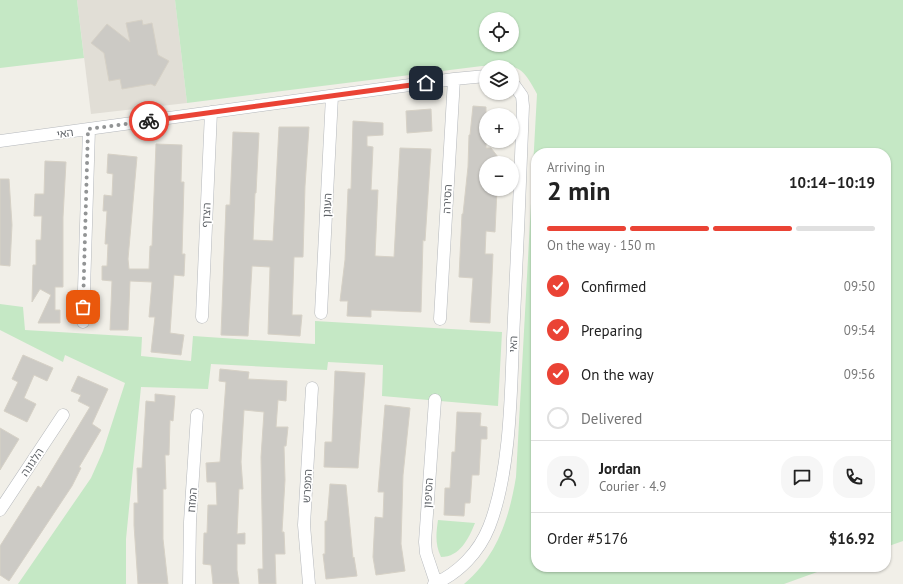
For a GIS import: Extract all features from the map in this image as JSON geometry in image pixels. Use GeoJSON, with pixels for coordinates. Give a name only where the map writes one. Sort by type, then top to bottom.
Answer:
{"type":"FeatureCollection","features":[{"type":"Feature","properties":{"kind":"street","name":"האי"},"geometry":{"type":"LineString","coordinates":[[0,142],[211,112],[479,77]]}},
{"type":"Feature","properties":{"kind":"street","name":"הסירה"},"geometry":{"type":"LineString","coordinates":[[440,319],[454,79]]}},
{"type":"Feature","properties":{"kind":"street","name":"האי"},"geometry":{"type":"LineString","coordinates":[[435,584],[452,575],[471,558],[478,548],[489,528],[501,485],[511,390],[523,106],[522,96],[519,92]]}},
{"type":"Feature","properties":{"kind":"street","name":"העוגן"},"geometry":{"type":"LineString","coordinates":[[321,314],[332,96]]}},
{"type":"Feature","properties":{"kind":"street","name":"הצדף"},"geometry":{"type":"LineString","coordinates":[[202,317],[211,112]]}},
{"type":"Feature","properties":{"kind":"street"},"geometry":{"type":"LineString","coordinates":[[83,322],[88,129]]}},
{"type":"Feature","properties":{"kind":"street","name":"המפרש"},"geometry":{"type":"LineString","coordinates":[[309,584],[304,525],[312,388]]}},
{"type":"Feature","properties":{"kind":"street","name":"הסיפון"},"geometry":{"type":"LineString","coordinates":[[435,400],[425,542],[426,553],[435,584]]}},
{"type":"Feature","properties":{"kind":"street","name":"הלגונה"},"geometry":{"type":"LineString","coordinates":[[0,510],[63,415]]}},
{"type":"Feature","properties":{"kind":"street","name":"המזח"},"geometry":{"type":"LineString","coordinates":[[189,584],[190,522],[197,415]]}},
{"type":"Feature","properties":{"kind":"shaded area"},"geometry":{"type":"Polygon","coordinates":[[[77,0],[175,0],[187,103],[91,114],[77,0]]]}},
{"type":"Feature","properties":{"kind":"green space"},"geometry":{"type":"Polygon","coordinates":[[[0,0],[77,0],[84,58],[0,68],[0,0]]]}},
{"type":"Feature","properties":{"kind":"green space"},"geometry":{"type":"Polygon","coordinates":[[[175,0],[903,0],[903,541],[891,545],[891,148],[534,148],[537,94],[522,71],[519,70],[519,60],[479,60],[479,66],[187,103],[175,0]]]}},
{"type":"Feature","properties":{"kind":"green space"},"geometry":{"type":"Polygon","coordinates":[[[531,203],[531,572],[817,572],[784,584],[464,584],[485,561],[500,536],[510,508],[516,477],[531,203]]]}},
{"type":"Feature","properties":{"kind":"green space"},"geometry":{"type":"Polygon","coordinates":[[[0,304],[23,307],[25,330],[142,337],[141,356],[191,361],[193,336],[315,344],[315,321],[502,332],[498,406],[382,396],[383,365],[328,362],[327,370],[211,364],[208,389],[141,387],[126,539],[126,584],[18,584],[91,478],[103,451],[125,383],[65,355],[63,362],[0,330],[0,304]]]}},
{"type":"Feature","properties":{"kind":"green space"},"geometry":{"type":"Polygon","coordinates":[[[438,520],[475,523],[463,546],[448,556],[441,557],[438,548],[436,535],[438,520]]]}},
{"type":"Feature","properties":{"kind":"building"},"geometry":{"type":"Polygon","coordinates":[[[142,20],[143,25],[152,23],[158,55],[169,61],[155,86],[151,84],[122,89],[120,79],[109,81],[104,53],[91,43],[107,24],[130,42],[126,23],[142,20]]]}},
{"type":"Feature","properties":{"kind":"building"},"geometry":{"type":"Polygon","coordinates":[[[473,106],[486,107],[479,108],[479,148],[491,148],[497,156],[479,156],[479,196],[497,196],[495,232],[486,231],[485,254],[493,254],[490,323],[470,322],[473,278],[459,277],[462,214],[468,167],[473,106]]]}},
{"type":"Feature","properties":{"kind":"building"},"geometry":{"type":"Polygon","coordinates":[[[431,109],[432,131],[407,133],[406,111],[431,109]]]}},
{"type":"Feature","properties":{"kind":"building"},"geometry":{"type":"Polygon","coordinates":[[[353,121],[383,123],[383,135],[367,136],[367,146],[373,147],[371,190],[378,190],[375,256],[394,257],[400,148],[431,149],[425,241],[423,240],[421,312],[371,310],[371,317],[347,316],[348,301],[340,301],[345,260],[348,189],[351,189],[353,121]]]}},
{"type":"Feature","properties":{"kind":"building"},"geometry":{"type":"Polygon","coordinates":[[[279,127],[309,127],[305,186],[303,257],[294,257],[292,315],[302,315],[300,336],[268,334],[270,267],[252,266],[248,336],[221,335],[226,205],[230,205],[233,132],[259,133],[253,240],[273,241],[279,127]]]}},
{"type":"Feature","properties":{"kind":"building"},"geometry":{"type":"Polygon","coordinates":[[[156,144],[182,145],[181,182],[184,182],[182,254],[185,254],[184,276],[174,275],[170,333],[184,335],[181,355],[151,352],[155,317],[149,317],[152,282],[130,281],[128,330],[110,330],[112,281],[102,280],[102,266],[107,266],[108,244],[105,244],[107,211],[103,211],[104,195],[112,196],[113,174],[107,173],[108,154],[137,157],[128,259],[129,269],[149,269],[150,246],[152,246],[156,144]]]}},
{"type":"Feature","properties":{"kind":"building"},"geometry":{"type":"Polygon","coordinates":[[[45,161],[66,162],[63,217],[63,287],[55,287],[55,310],[60,310],[60,323],[38,323],[51,295],[40,289],[32,302],[33,265],[36,265],[36,240],[41,240],[42,216],[34,216],[35,194],[44,194],[45,161]]]}},
{"type":"Feature","properties":{"kind":"building"},"geometry":{"type":"Polygon","coordinates":[[[0,179],[9,179],[12,225],[10,266],[0,265],[0,179]]]}},
{"type":"Feature","properties":{"kind":"building"},"geometry":{"type":"Polygon","coordinates":[[[23,355],[53,368],[47,381],[34,375],[24,398],[36,404],[27,422],[4,411],[18,382],[12,379],[23,355]]]}},
{"type":"Feature","properties":{"kind":"building"},"geometry":{"type":"Polygon","coordinates":[[[220,369],[249,372],[248,379],[287,381],[286,401],[278,400],[276,427],[288,427],[286,446],[284,446],[285,480],[282,532],[284,532],[285,554],[275,554],[276,584],[259,584],[258,569],[263,569],[261,457],[264,412],[244,410],[241,462],[243,489],[239,489],[237,534],[245,533],[245,544],[237,544],[237,570],[239,584],[213,584],[211,565],[203,564],[204,533],[207,533],[208,505],[217,505],[216,482],[207,482],[206,463],[220,462],[226,382],[219,381],[220,369]]]}},
{"type":"Feature","properties":{"kind":"building"},"geometry":{"type":"Polygon","coordinates":[[[335,371],[365,373],[358,468],[324,467],[325,442],[332,442],[335,371]]]}},
{"type":"Feature","properties":{"kind":"building"},"geometry":{"type":"Polygon","coordinates":[[[78,376],[108,389],[92,424],[101,430],[79,467],[81,468],[72,486],[9,581],[0,575],[0,546],[38,486],[41,488],[90,407],[78,401],[81,395],[71,391],[78,376]]]}},
{"type":"Feature","properties":{"kind":"building"},"geometry":{"type":"Polygon","coordinates":[[[155,394],[175,396],[173,421],[170,420],[169,455],[165,455],[166,489],[163,489],[163,539],[168,584],[138,584],[134,525],[134,503],[138,503],[137,468],[142,468],[146,401],[155,402],[155,394]]]}},
{"type":"Feature","properties":{"kind":"building"},"geometry":{"type":"Polygon","coordinates":[[[385,405],[410,408],[403,475],[401,544],[405,571],[376,575],[373,557],[375,517],[383,518],[384,492],[378,492],[385,405]]]}},
{"type":"Feature","properties":{"kind":"building"},"geometry":{"type":"Polygon","coordinates":[[[457,412],[481,413],[480,426],[487,427],[487,439],[481,439],[479,475],[472,475],[470,503],[465,503],[464,516],[444,515],[445,488],[450,488],[452,452],[455,452],[457,412]]]}},
{"type":"Feature","properties":{"kind":"building"},"geometry":{"type":"Polygon","coordinates":[[[0,428],[19,439],[0,470],[0,428]]]}},
{"type":"Feature","properties":{"kind":"building"},"geometry":{"type":"Polygon","coordinates":[[[330,484],[346,485],[353,558],[354,557],[357,576],[326,579],[323,554],[325,554],[325,521],[327,521],[330,484]]]}},
{"type":"Feature","properties":{"kind":"way so far"},"geometry":{"type":"LineString","coordinates":[[83,307],[88,129],[149,121]]}},
{"type":"Feature","properties":{"kind":"route"},"geometry":{"type":"LineString","coordinates":[[149,121],[426,83]]}}]}
